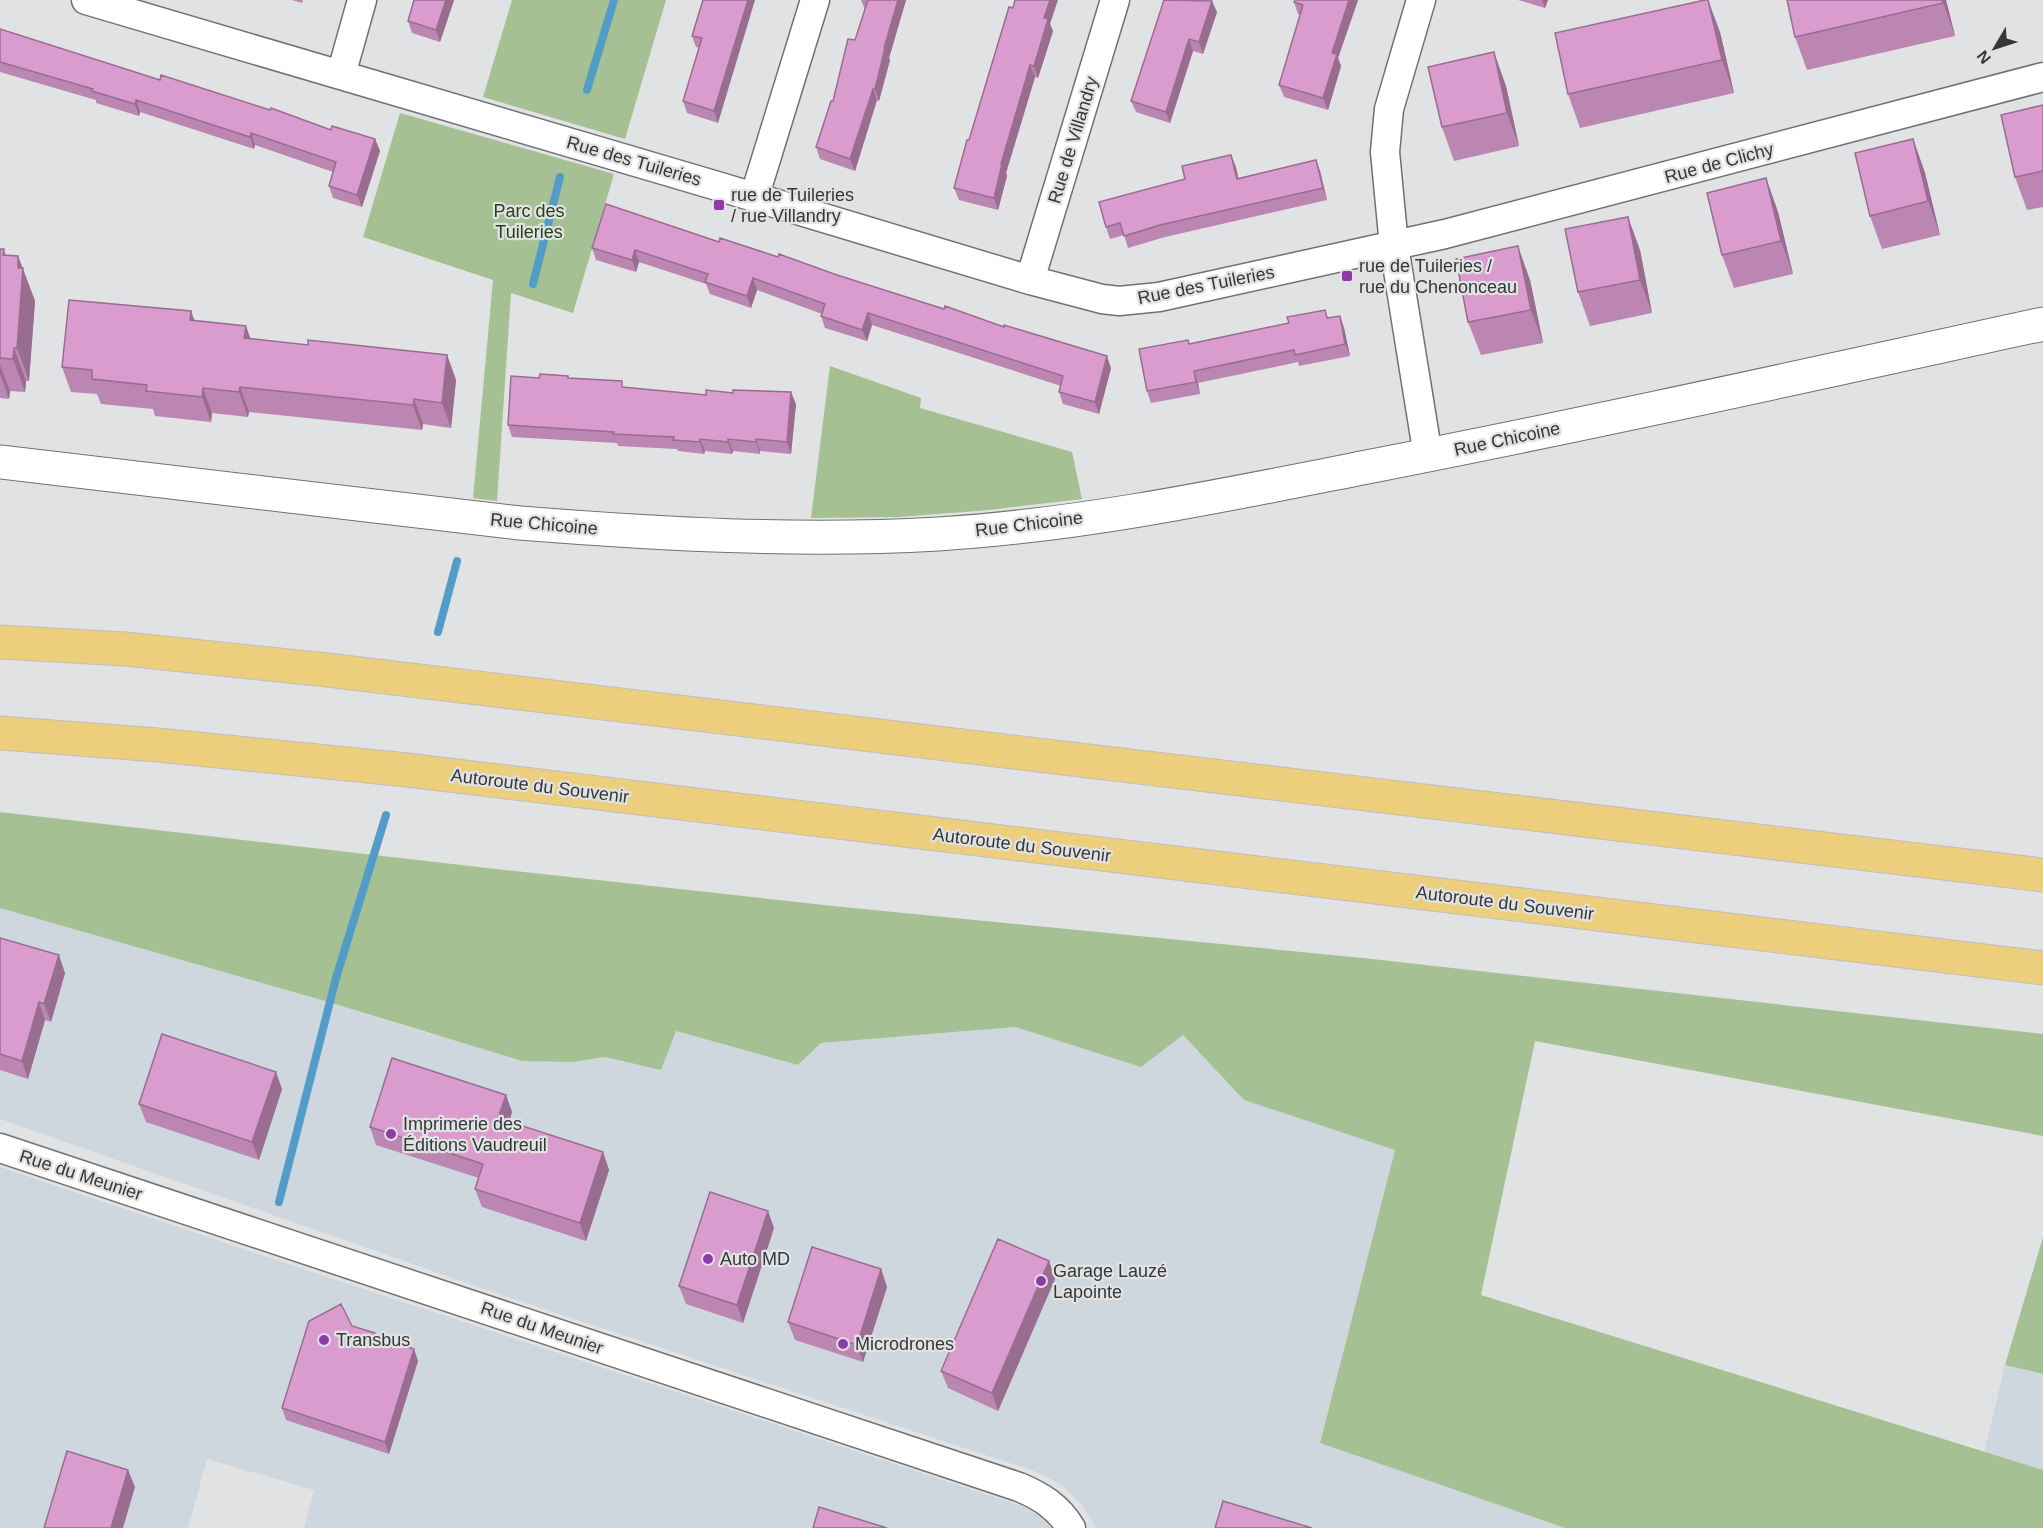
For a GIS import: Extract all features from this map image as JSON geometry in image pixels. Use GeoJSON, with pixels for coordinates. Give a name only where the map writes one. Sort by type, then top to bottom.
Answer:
{"type":"FeatureCollection","features":[{"type":"Feature","properties":{"kind":"highway"},"geometry":{"type":"LineString","coordinates":[[0,642],[125,649],[339,671],[2043,875]]}},
{"type":"Feature","properties":{"kind":"highway","name":"Autoroute du Souvenir"},"geometry":{"type":"LineString","coordinates":[[0,733],[147,744],[406,770],[2043,968]]}},
{"type":"Feature","properties":{"kind":"street","name":"Rue des Tuileries"},"geometry":{"type":"LineString","coordinates":[[87,0],[1030,280],[1102,299],[1136,300],[1159,297],[1394,246]]}},
{"type":"Feature","properties":{"kind":"street"},"geometry":{"type":"LineString","coordinates":[[341,75],[362,0]]}},
{"type":"Feature","properties":{"kind":"street"},"geometry":{"type":"LineString","coordinates":[[754,198],[815,0]]}},
{"type":"Feature","properties":{"kind":"street","name":"Rue de Villandry"},"geometry":{"type":"LineString","coordinates":[[1030,280],[1115,0]]}},
{"type":"Feature","properties":{"kind":"street"},"geometry":{"type":"LineString","coordinates":[[1421,0],[1395,86],[1386,130],[1386,173],[1394,246],[1428,456]]}},
{"type":"Feature","properties":{"kind":"street","name":"Rue de Clichy"},"geometry":{"type":"LineString","coordinates":[[1394,246],[1542,210],[2043,77]]}},
{"type":"Feature","properties":{"kind":"street","name":"Rue Chicoine"},"geometry":{"type":"LineString","coordinates":[[0,462],[520,523],[750,538],[900,536],[1026,526],[1229,495],[1428,456],[2043,324]]}},
{"type":"Feature","properties":{"kind":"street","name":"Rue du Meunier"},"geometry":{"type":"LineString","coordinates":[[0,1148],[1019,1487],[1046,1500],[1071,1528]]}},
{"type":"Feature","properties":{"kind":"shaded area"},"geometry":{"type":"Polygon","coordinates":[[[0,908],[325,1001],[430,1034],[572,1062],[605,1057],[661,1070],[675,1031],[798,1065],[821,1043],[1015,1027],[1141,1066],[1182,1034],[1244,1100],[1395,1149],[1320,1443],[1565,1528],[1096,1528],[1080,1502],[1060,1484],[1037,1472],[487,1290],[0,1119],[0,908]]]}},
{"type":"Feature","properties":{"kind":"shaded area"},"geometry":{"type":"Polygon","coordinates":[[[0,1167],[1022,1506],[1039,1516],[1051,1528],[304,1528],[314,1490],[207,1459],[188,1528],[0,1528],[0,1167]]]}},
{"type":"Feature","properties":{"kind":"shaded area"},"geometry":{"type":"Polygon","coordinates":[[[2005,1365],[2043,1374],[2043,1470],[1984,1453],[2005,1365]]]}},
{"type":"Feature","properties":{"kind":"green space"},"geometry":{"type":"Polygon","coordinates":[[[512,0],[666,0],[625,139],[483,97],[512,0]]]}},
{"type":"Feature","properties":{"kind":"green space","name":"Parc des Tuileries"},"geometry":{"type":"Polygon","coordinates":[[[400,113],[614,174],[573,313],[511,293],[497,501],[473,498],[493,280],[363,237],[400,113]]]}},
{"type":"Feature","properties":{"kind":"green space"},"geometry":{"type":"Polygon","coordinates":[[[830,366],[921,398],[920,408],[1072,452],[1082,499],[989,510],[899,517],[811,518],[830,366]]]}},
{"type":"Feature","properties":{"kind":"green space"},"geometry":{"type":"Polygon","coordinates":[[[0,812],[843,907],[1363,958],[2043,1034],[2043,1136],[1535,1041],[1481,1295],[2043,1470],[2043,1528],[1565,1528],[1320,1443],[1395,1150],[1244,1100],[1183,1035],[1141,1067],[1015,1027],[821,1043],[798,1065],[676,1031],[661,1070],[605,1057],[572,1062],[522,1061],[325,1001],[0,908],[0,812]]]}},
{"type":"Feature","properties":{"kind":"green space"},"geometry":{"type":"Polygon","coordinates":[[[2043,1237],[2043,1374],[2005,1365],[2043,1237]]]}},
{"type":"Feature","properties":{"kind":"building"},"geometry":{"type":"Polygon","coordinates":[[[414,0],[446,0],[436,30],[408,21],[414,0]]]}},
{"type":"Feature","properties":{"kind":"building"},"geometry":{"type":"Polygon","coordinates":[[[703,0],[748,0],[714,111],[683,101],[702,38],[692,36],[703,0]]]}},
{"type":"Feature","properties":{"kind":"building"},"geometry":{"type":"Polygon","coordinates":[[[868,0],[898,0],[875,89],[873,89],[850,159],[816,147],[831,101],[833,101],[848,39],[855,40],[868,0]]]}},
{"type":"Feature","properties":{"kind":"building"},"geometry":{"type":"Polygon","coordinates":[[[1015,0],[1050,0],[1044,18],[1048,19],[1034,66],[1030,65],[1001,164],[994,198],[954,188],[1009,7],[1013,8],[1015,0]]]}},
{"type":"Feature","properties":{"kind":"building"},"geometry":{"type":"Polygon","coordinates":[[[1164,0],[1212,1],[1199,42],[1189,39],[1166,112],[1131,101],[1164,0]]]}},
{"type":"Feature","properties":{"kind":"building"},"geometry":{"type":"Polygon","coordinates":[[[1295,0],[1349,0],[1332,53],[1337,54],[1323,98],[1279,85],[1303,5],[1294,2],[1295,0]]]}},
{"type":"Feature","properties":{"kind":"building"},"geometry":{"type":"Polygon","coordinates":[[[1708,0],[1722,60],[1568,94],[1555,33],[1708,0]]]}},
{"type":"Feature","properties":{"kind":"building"},"geometry":{"type":"Polygon","coordinates":[[[1787,0],[1942,0],[1943,3],[1795,37],[1787,0]]]}},
{"type":"Feature","properties":{"kind":"building"},"geometry":{"type":"Polygon","coordinates":[[[0,29],[160,80],[161,75],[270,110],[271,108],[331,130],[332,126],[375,139],[357,195],[329,186],[336,162],[251,133],[250,137],[136,100],[135,104],[92,91],[93,89],[0,62],[0,29]]]}},
{"type":"Feature","properties":{"kind":"building"},"geometry":{"type":"Polygon","coordinates":[[[1494,52],[1507,113],[1442,127],[1428,67],[1494,52]]]}},
{"type":"Feature","properties":{"kind":"building"},"geometry":{"type":"Polygon","coordinates":[[[2043,105],[2043,171],[2015,177],[2001,115],[2043,105]]]}},
{"type":"Feature","properties":{"kind":"building"},"geometry":{"type":"Polygon","coordinates":[[[1913,139],[1928,201],[1870,216],[1855,153],[1913,139]]]}},
{"type":"Feature","properties":{"kind":"building"},"geometry":{"type":"Polygon","coordinates":[[[1231,155],[1237,179],[1316,160],[1323,188],[1160,225],[1124,236],[1120,223],[1106,227],[1099,202],[1185,179],[1182,166],[1231,155]]]}},
{"type":"Feature","properties":{"kind":"building"},"geometry":{"type":"Polygon","coordinates":[[[1766,178],[1781,241],[1722,255],[1707,193],[1766,178]]]}},
{"type":"Feature","properties":{"kind":"building"},"geometry":{"type":"Polygon","coordinates":[[[606,204],[719,242],[720,238],[778,257],[779,254],[944,309],[945,306],[1004,327],[1004,325],[1107,356],[1095,402],[1059,392],[1063,376],[868,313],[862,330],[821,316],[825,304],[753,278],[747,296],[705,282],[708,274],[635,250],[632,260],[592,248],[606,204]]]}},
{"type":"Feature","properties":{"kind":"building"},"geometry":{"type":"Polygon","coordinates":[[[1628,217],[1640,280],[1578,292],[1565,229],[1628,217]]]}},
{"type":"Feature","properties":{"kind":"building"},"geometry":{"type":"Polygon","coordinates":[[[1518,246],[1531,310],[1468,322],[1456,259],[1518,246]]]}},
{"type":"Feature","properties":{"kind":"building"},"geometry":{"type":"Polygon","coordinates":[[[0,249],[4,249],[3,255],[18,256],[18,268],[23,268],[17,348],[14,348],[13,359],[0,358],[0,249]]]}},
{"type":"Feature","properties":{"kind":"building"},"geometry":{"type":"Polygon","coordinates":[[[69,300],[191,311],[190,320],[246,326],[244,338],[308,345],[308,340],[447,355],[442,403],[414,399],[413,405],[240,387],[239,392],[203,388],[202,397],[146,391],[147,385],[92,379],[92,370],[62,367],[69,300]]]}},
{"type":"Feature","properties":{"kind":"building"},"geometry":{"type":"Polygon","coordinates":[[[1325,310],[1327,318],[1340,316],[1345,344],[1295,355],[1294,350],[1194,371],[1196,382],[1147,391],[1139,349],[1188,340],[1189,344],[1289,323],[1287,317],[1325,310]]]}},
{"type":"Feature","properties":{"kind":"building"},"geometry":{"type":"Polygon","coordinates":[[[540,374],[622,381],[622,387],[706,395],[706,390],[733,393],[733,390],[791,392],[787,442],[728,439],[728,442],[700,439],[700,442],[673,440],[674,437],[508,425],[511,376],[539,378],[540,374]]]}},
{"type":"Feature","properties":{"kind":"building"},"geometry":{"type":"Polygon","coordinates":[[[0,938],[59,955],[44,1004],[39,1002],[22,1061],[0,1054],[0,938]]]}},
{"type":"Feature","properties":{"kind":"building"},"geometry":{"type":"Polygon","coordinates":[[[162,1034],[276,1072],[252,1142],[139,1104],[162,1034]]]}},
{"type":"Feature","properties":{"kind":"building"},"geometry":{"type":"Polygon","coordinates":[[[392,1058],[506,1095],[498,1118],[603,1152],[580,1223],[475,1189],[483,1164],[370,1127],[392,1058]]]}},
{"type":"Feature","properties":{"kind":"building"},"geometry":{"type":"Polygon","coordinates":[[[710,1192],[768,1211],[737,1305],[679,1286],[710,1192]]]}},
{"type":"Feature","properties":{"kind":"building"},"geometry":{"type":"Polygon","coordinates":[[[998,1239],[1049,1261],[992,1393],[941,1371],[998,1239]]]}},
{"type":"Feature","properties":{"kind":"building"},"geometry":{"type":"Polygon","coordinates":[[[812,1247],[881,1269],[857,1345],[788,1322],[812,1247]]]}},
{"type":"Feature","properties":{"kind":"building"},"geometry":{"type":"Polygon","coordinates":[[[341,1304],[352,1326],[414,1349],[385,1442],[282,1408],[309,1321],[341,1304]]]}},
{"type":"Feature","properties":{"kind":"building"},"geometry":{"type":"Polygon","coordinates":[[[67,1451],[128,1470],[111,1528],[44,1528],[67,1451]]]}},
{"type":"Feature","properties":{"kind":"building"},"geometry":{"type":"Polygon","coordinates":[[[1223,1501],[1312,1528],[1215,1528],[1223,1501]]]}},
{"type":"Feature","properties":{"kind":"building"},"geometry":{"type":"Polygon","coordinates":[[[819,1507],[887,1528],[813,1528],[819,1507]]]}},
{"type":"Feature","properties":{"kind":"waterway"},"geometry":{"type":"LineString","coordinates":[[587,90],[614,0]]}},
{"type":"Feature","properties":{"kind":"waterway"},"geometry":{"type":"LineString","coordinates":[[533,284],[560,177]]}},
{"type":"Feature","properties":{"kind":"waterway"},"geometry":{"type":"LineString","coordinates":[[438,632],[457,561]]}},
{"type":"Feature","properties":{"kind":"waterway"},"geometry":{"type":"LineString","coordinates":[[279,1202],[336,978],[386,815]]}},
{"type":"Feature","properties":{"kind":"place","name":"rue de Tuileries / rue Villandry"},"geometry":{"type":"Point","coordinates":[719,205]}},
{"type":"Feature","properties":{"kind":"place","name":"rue de Tuileries / rue du Chenonceau"},"geometry":{"type":"Point","coordinates":[1347,276]}},
{"type":"Feature","properties":{"kind":"place","name":"Imprimerie des Éditions Vaudreuil"},"geometry":{"type":"Point","coordinates":[391,1134]}},
{"type":"Feature","properties":{"kind":"place","name":"Auto MD"},"geometry":{"type":"Point","coordinates":[708,1259]}},
{"type":"Feature","properties":{"kind":"place","name":"Garage Lauzé Lapointe"},"geometry":{"type":"Point","coordinates":[1041,1281]}},
{"type":"Feature","properties":{"kind":"place","name":"Transbus"},"geometry":{"type":"Point","coordinates":[324,1340]}},
{"type":"Feature","properties":{"kind":"place","name":"Microdrones"},"geometry":{"type":"Point","coordinates":[843,1344]}}]}
